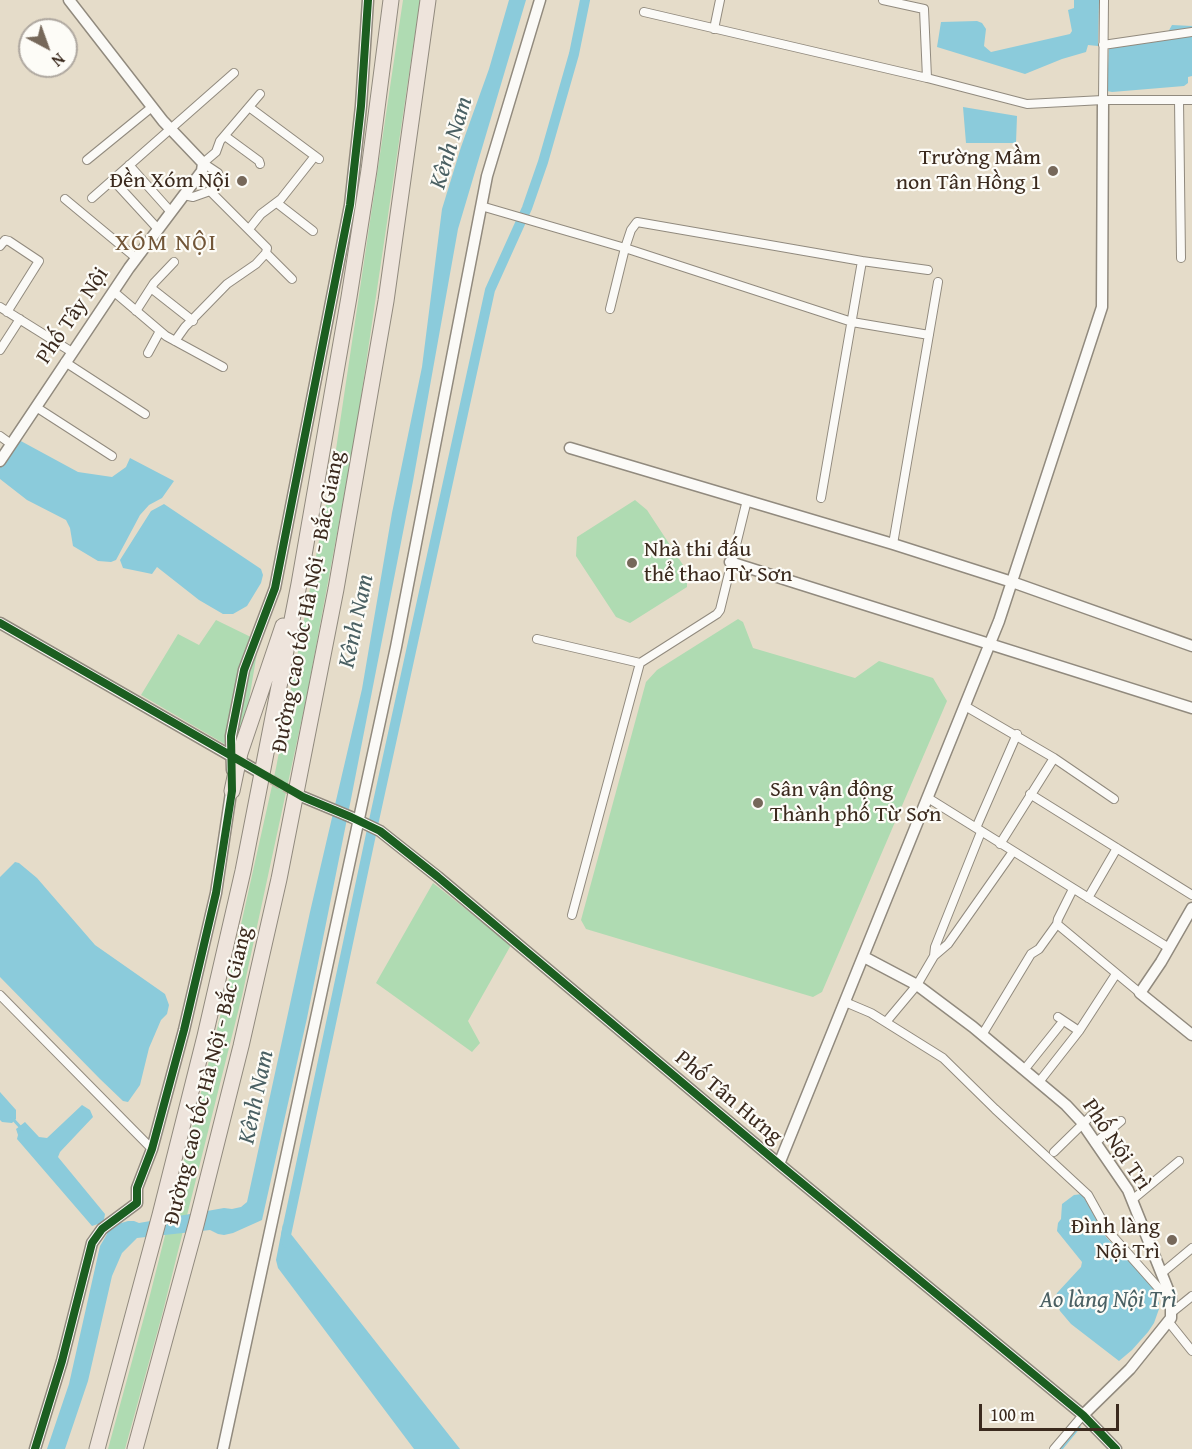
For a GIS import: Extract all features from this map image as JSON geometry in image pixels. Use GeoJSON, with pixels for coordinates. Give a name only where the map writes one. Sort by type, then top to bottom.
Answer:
{"type":"FeatureCollection","features":[{"type":"Feature","properties":{"kind":"highway"},"geometry":{"type":"LineString","coordinates":[[369,170],[385,0]]}},
{"type":"Feature","properties":{"kind":"highway","name":"Đường cao tốc Hà Nội - Bắc Giang"},"geometry":{"type":"LineString","coordinates":[[97,1449],[174,1159],[243,871],[322,454],[369,170],[391,0]]}},
{"type":"Feature","properties":{"kind":"highway","name":"Đường cao tốc Hà Nội - Bắc Giang"},"geometry":{"type":"LineString","coordinates":[[135,1449],[216,1147],[279,879],[336,589],[386,301],[428,0]]}},
{"type":"Feature","properties":{"kind":"highway"},"geometry":{"type":"LineString","coordinates":[[232,791],[235,759],[282,632],[322,454]]}},
{"type":"Feature","properties":{"kind":"street"},"geometry":{"type":"LineString","coordinates":[[69,0],[170,129],[203,164],[218,173],[219,178],[210,191],[193,197],[184,195]]}},
{"type":"Feature","properties":{"kind":"street"},"geometry":{"type":"LineString","coordinates":[[235,759],[231,736],[244,670],[275,588],[350,206],[361,106],[368,0]]}},
{"type":"Feature","properties":{"kind":"street"},"geometry":{"type":"LineString","coordinates":[[223,1449],[396,647],[481,206],[501,128],[540,0]]}},
{"type":"Feature","properties":{"kind":"street"},"geometry":{"type":"LineString","coordinates":[[714,29],[720,0]]}},
{"type":"Feature","properties":{"kind":"street"},"geometry":{"type":"LineString","coordinates":[[883,0],[924,9],[927,78]]}},
{"type":"Feature","properties":{"kind":"street"},"geometry":{"type":"LineString","coordinates":[[778,1164],[990,643],[1102,307],[1104,0]]}},
{"type":"Feature","properties":{"kind":"street"},"geometry":{"type":"LineString","coordinates":[[644,12],[927,78],[1027,104],[1103,100],[1192,100]]}},
{"type":"Feature","properties":{"kind":"street"},"geometry":{"type":"LineString","coordinates":[[1103,45],[1192,32]]}},
{"type":"Feature","properties":{"kind":"street"},"geometry":{"type":"LineString","coordinates":[[92,198],[234,73]]}},
{"type":"Feature","properties":{"kind":"street"},"geometry":{"type":"LineString","coordinates":[[203,164],[216,152],[225,135],[260,94]]}},
{"type":"Feature","properties":{"kind":"street"},"geometry":{"type":"LineString","coordinates":[[1179,100],[1181,258]]}},
{"type":"Feature","properties":{"kind":"street"},"geometry":{"type":"LineString","coordinates":[[87,160],[152,107]]}},
{"type":"Feature","properties":{"kind":"street"},"geometry":{"type":"LineString","coordinates":[[249,107],[317,158],[277,203],[261,214],[249,229]]}},
{"type":"Feature","properties":{"kind":"street"},"geometry":{"type":"LineString","coordinates":[[225,135],[260,164]]}},
{"type":"Feature","properties":{"kind":"street","name":"Phố Tây Nội"},"geometry":{"type":"LineString","coordinates":[[0,460],[136,258],[202,171],[203,164]]}},
{"type":"Feature","properties":{"kind":"street"},"geometry":{"type":"LineString","coordinates":[[129,165],[171,212]]}},
{"type":"Feature","properties":{"kind":"street"},"geometry":{"type":"LineString","coordinates":[[113,180],[158,229]]}},
{"type":"Feature","properties":{"kind":"street"},"geometry":{"type":"LineString","coordinates":[[175,341],[185,327],[227,284],[256,264],[266,253],[267,248],[210,191]]}},
{"type":"Feature","properties":{"kind":"street"},"geometry":{"type":"LineString","coordinates":[[65,199],[136,258]]}},
{"type":"Feature","properties":{"kind":"street"},"geometry":{"type":"LineString","coordinates":[[277,203],[313,231]]}},
{"type":"Feature","properties":{"kind":"street"},"geometry":{"type":"LineString","coordinates":[[481,206],[625,248],[852,322],[929,335]]}},
{"type":"Feature","properties":{"kind":"street"},"geometry":{"type":"LineString","coordinates":[[610,309],[625,248],[631,230],[637,222],[862,261],[928,270]]}},
{"type":"Feature","properties":{"kind":"street"},"geometry":{"type":"LineString","coordinates":[[0,246],[5,240],[9,241],[39,261],[4,309],[72,352]]}},
{"type":"Feature","properties":{"kind":"street"},"geometry":{"type":"LineString","coordinates":[[266,253],[292,279]]}},
{"type":"Feature","properties":{"kind":"street"},"geometry":{"type":"LineString","coordinates":[[821,498],[862,261]]}},
{"type":"Feature","properties":{"kind":"street"},"geometry":{"type":"LineString","coordinates":[[136,311],[151,288],[174,262]]}},
{"type":"Feature","properties":{"kind":"street"},"geometry":{"type":"LineString","coordinates":[[893,544],[938,282]]}},
{"type":"Feature","properties":{"kind":"street"},"geometry":{"type":"LineString","coordinates":[[151,288],[193,321]]}},
{"type":"Feature","properties":{"kind":"street"},"geometry":{"type":"LineString","coordinates":[[113,291],[160,331],[223,367]]}},
{"type":"Feature","properties":{"kind":"street"},"geometry":{"type":"LineString","coordinates":[[0,350],[20,320]]}},
{"type":"Feature","properties":{"kind":"street"},"geometry":{"type":"LineString","coordinates":[[148,353],[160,331]]}},
{"type":"Feature","properties":{"kind":"street"},"geometry":{"type":"LineString","coordinates":[[66,362],[145,414]]}},
{"type":"Feature","properties":{"kind":"street"},"geometry":{"type":"LineString","coordinates":[[36,407],[112,456]]}},
{"type":"Feature","properties":{"kind":"street"},"geometry":{"type":"LineString","coordinates":[[0,436],[11,444]]}},
{"type":"Feature","properties":{"kind":"street"},"geometry":{"type":"LineString","coordinates":[[570,448],[893,544],[1012,582],[1192,646]]}},
{"type":"Feature","properties":{"kind":"street"},"geometry":{"type":"LineString","coordinates":[[572,915],[640,663],[720,610],[747,500]]}},
{"type":"Feature","properties":{"kind":"street"},"geometry":{"type":"LineString","coordinates":[[730,562],[1192,708]]}},
{"type":"Feature","properties":{"kind":"street"},"geometry":{"type":"LineString","coordinates":[[0,623],[259,772]]}},
{"type":"Feature","properties":{"kind":"street"},"geometry":{"type":"LineString","coordinates":[[537,639],[640,663]]}},
{"type":"Feature","properties":{"kind":"street"},"geometry":{"type":"LineString","coordinates":[[965,706],[1054,758],[1114,799]]}},
{"type":"Feature","properties":{"kind":"street"},"geometry":{"type":"LineString","coordinates":[[886,1022],[917,985],[933,956],[1017,735]]}},
{"type":"Feature","properties":{"kind":"street"},"geometry":{"type":"LineString","coordinates":[[1000,844],[1054,758]]}},
{"type":"Feature","properties":{"kind":"street"},"geometry":{"type":"LineString","coordinates":[[34,1449],[62,1361],[92,1243],[102,1229],[137,1203],[137,1188],[152,1149],[184,1030],[216,893],[232,791]]}},
{"type":"Feature","properties":{"kind":"street"},"geometry":{"type":"LineString","coordinates":[[1030,794],[1192,895]]}},
{"type":"Feature","properties":{"kind":"street","name":"Phố Tân Hưng"},"geometry":{"type":"LineString","coordinates":[[303,797],[380,831],[438,877],[778,1164],[1083,1415],[1116,1449]]}},
{"type":"Feature","properties":{"kind":"street"},"geometry":{"type":"LineString","coordinates":[[928,798],[1012,853],[1169,948]]}},
{"type":"Feature","properties":{"kind":"street"},"geometry":{"type":"LineString","coordinates":[[1088,898],[1117,848]]}},
{"type":"Feature","properties":{"kind":"street"},"geometry":{"type":"LineString","coordinates":[[933,956],[948,944],[1012,853]]}},
{"type":"Feature","properties":{"kind":"street"},"geometry":{"type":"LineString","coordinates":[[982,1035],[1031,954],[1039,949],[1057,924],[1073,889]]}},
{"type":"Feature","properties":{"kind":"street"},"geometry":{"type":"LineString","coordinates":[[1140,993],[1192,908]]}},
{"type":"Feature","properties":{"kind":"street"},"geometry":{"type":"LineString","coordinates":[[1057,924],[1192,1035]]}},
{"type":"Feature","properties":{"kind":"street","name":"Phố Nội Trì"},"geometry":{"type":"LineString","coordinates":[[864,957],[917,985],[982,1035],[1066,1105],[1128,1190],[1172,1297],[1170,1312]]}},
{"type":"Feature","properties":{"kind":"street"},"geometry":{"type":"LineString","coordinates":[[1039,1082],[1079,1031],[1116,974]]}},
{"type":"Feature","properties":{"kind":"street"},"geometry":{"type":"LineString","coordinates":[[0,995],[152,1149]]}},
{"type":"Feature","properties":{"kind":"street"},"geometry":{"type":"LineString","coordinates":[[845,1002],[871,1013],[943,1058],[1089,1195],[1108,1231],[1170,1312],[1192,1351]]}},
{"type":"Feature","properties":{"kind":"street"},"geometry":{"type":"LineString","coordinates":[[1024,1070],[1059,1021],[1079,1031]]}},
{"type":"Feature","properties":{"kind":"street"},"geometry":{"type":"LineString","coordinates":[[1054,1152],[1098,1109]]}},
{"type":"Feature","properties":{"kind":"street"},"geometry":{"type":"LineString","coordinates":[[1095,1143],[1121,1121]]}},
{"type":"Feature","properties":{"kind":"street"},"geometry":{"type":"LineString","coordinates":[[1132,1200],[1179,1161]]}},
{"type":"Feature","properties":{"kind":"street"},"geometry":{"type":"LineString","coordinates":[[1162,1274],[1192,1248]]}},
{"type":"Feature","properties":{"kind":"street"},"geometry":{"type":"LineString","coordinates":[[1054,1449],[1083,1415],[1130,1369],[1170,1312],[1192,1296]]}},
{"type":"Feature","properties":{"kind":"green space"},"geometry":{"type":"Polygon","coordinates":[[[403,0],[420,0],[356,431],[307,695],[242,996],[162,1315],[125,1449],[108,1449],[149,1299],[223,1005],[276,768],[335,456],[403,0]]]}},
{"type":"Feature","properties":{"kind":"green space","name":"Nhà thi đấu thể thao Từ Sơn"},"geometry":{"type":"Polygon","coordinates":[[[635,500],[647,510],[687,571],[687,587],[630,623],[616,617],[576,556],[577,537],[635,500]]]}},
{"type":"Feature","properties":{"kind":"green space","name":"Sân vận động Thành phố Từ Sơn"},"geometry":{"type":"Polygon","coordinates":[[[738,619],[743,622],[753,648],[855,678],[879,661],[933,678],[947,701],[822,992],[813,997],[586,929],[581,920],[646,682],[657,670],[738,619]]]}},
{"type":"Feature","properties":{"kind":"green space"},"geometry":{"type":"Polygon","coordinates":[[[216,620],[259,641],[240,753],[141,695],[178,634],[199,645],[216,620]]]}},
{"type":"Feature","properties":{"kind":"green space"},"geometry":{"type":"Polygon","coordinates":[[[433,883],[511,945],[468,1021],[480,1043],[472,1052],[376,983],[433,883]]]}},
{"type":"Feature","properties":{"kind":"water","name":"Kênh Nam"},"geometry":{"type":"Polygon","coordinates":[[[509,0],[526,0],[458,229],[413,481],[351,799],[307,1018],[262,1220],[224,1235],[210,1230],[137,1238],[122,1253],[112,1276],[88,1381],[65,1449],[47,1449],[69,1384],[100,1246],[107,1234],[98,1224],[92,1226],[17,1139],[16,1129],[25,1122],[39,1137],[47,1138],[82,1105],[90,1110],[93,1117],[58,1157],[105,1214],[104,1220],[112,1228],[128,1221],[139,1223],[224,1208],[232,1209],[241,1207],[247,1202],[310,912],[362,689],[392,513],[422,367],[442,209],[489,69],[509,0]]]}},
{"type":"Feature","properties":{"kind":"water"},"geometry":{"type":"Polygon","coordinates":[[[1074,0],[1099,0],[1098,46],[1088,45],[1086,52],[1025,74],[937,47],[941,22],[977,21],[982,23],[986,29],[984,46],[991,52],[1070,34],[1072,31],[1068,10],[1074,8],[1074,0]]]}},
{"type":"Feature","properties":{"kind":"water"},"geometry":{"type":"Polygon","coordinates":[[[1172,25],[1192,26],[1192,76],[1188,77],[1188,83],[1184,86],[1107,91],[1109,45],[1167,34],[1172,25]]]}},
{"type":"Feature","properties":{"kind":"water"},"geometry":{"type":"Polygon","coordinates":[[[963,107],[1017,116],[1016,143],[966,143],[963,107]]]}},
{"type":"Feature","properties":{"kind":"water"},"geometry":{"type":"Polygon","coordinates":[[[19,440],[78,472],[112,477],[126,467],[130,458],[174,481],[162,498],[149,505],[140,515],[116,560],[98,561],[73,546],[66,520],[27,500],[0,479],[0,466],[19,440]]]}},
{"type":"Feature","properties":{"kind":"water"},"geometry":{"type":"Polygon","coordinates":[[[164,504],[261,569],[263,575],[261,583],[247,606],[233,614],[223,614],[199,600],[157,567],[152,574],[123,568],[120,560],[151,511],[164,504]]]}},
{"type":"Feature","properties":{"kind":"water"},"geometry":{"type":"Polygon","coordinates":[[[15,862],[37,878],[95,945],[165,994],[169,1005],[167,1014],[161,1020],[149,1048],[140,1085],[128,1102],[123,1101],[100,1079],[0,977],[0,877],[15,862]]]}},
{"type":"Feature","properties":{"kind":"water"},"geometry":{"type":"Polygon","coordinates":[[[0,1092],[16,1110],[16,1119],[12,1123],[0,1120],[0,1092]]]}},
{"type":"Feature","properties":{"kind":"water","name":"Ao làng Nội Trì"},"geometry":{"type":"Polygon","coordinates":[[[1082,1194],[1106,1237],[1154,1288],[1159,1303],[1154,1323],[1148,1332],[1119,1361],[1071,1324],[1060,1311],[1055,1298],[1081,1267],[1082,1262],[1057,1231],[1062,1204],[1074,1195],[1082,1194]]]}},
{"type":"Feature","properties":{"kind":"water"},"geometry":{"type":"Polygon","coordinates":[[[283,1224],[460,1449],[414,1449],[278,1268],[276,1260],[283,1224]]]}},
{"type":"Feature","properties":{"kind":"waterway"},"geometry":{"type":"LineString","coordinates":[[287,1243],[286,1235],[373,825],[490,290],[527,208],[543,162],[574,54],[585,0]]}},
{"type":"Feature","properties":{"kind":"waterway"},"geometry":{"type":"LineString","coordinates":[[12,1118],[22,1129]]}},
{"type":"Feature","properties":{"kind":"waterway"},"geometry":{"type":"LineString","coordinates":[[1061,1449],[1079,1427]]}},
{"type":"Feature","properties":{"kind":"tunnel"},"geometry":{"type":"LineString","coordinates":[[259,772],[300,796]]}},
{"type":"Feature","properties":{"kind":"cycle path"},"geometry":{"type":"LineString","coordinates":[[35,1449],[62,1361],[92,1243],[102,1229],[137,1203],[137,1188],[152,1149],[184,1030],[216,893],[232,791],[231,736],[244,670],[275,588],[350,205],[361,106],[368,0]]}},
{"type":"Feature","properties":{"kind":"cycle path"},"geometry":{"type":"LineString","coordinates":[[0,623],[303,797],[380,831],[1083,1415],[1116,1449]]}},
{"type":"Feature","properties":{"kind":"place","name":"Trường Mầm non Tân Hồng 1"},"geometry":{"type":"Point","coordinates":[1053,171]}},
{"type":"Feature","properties":{"kind":"place","name":"Đền Xóm Nội"},"geometry":{"type":"Point","coordinates":[242,181]}},
{"type":"Feature","properties":{"kind":"place","name":"Nhà thi đấu thể thao Từ Sơn"},"geometry":{"type":"Point","coordinates":[632,563]}},
{"type":"Feature","properties":{"kind":"place","name":"Sân vận động Thành phố Từ Sơn"},"geometry":{"type":"Point","coordinates":[758,803]}},
{"type":"Feature","properties":{"kind":"place","name":"Đình làng Nội Trì"},"geometry":{"type":"Point","coordinates":[1172,1240]}},
{"type":"Feature","properties":{"kind":"district","name":"XÓM NỘI"},"geometry":{"type":"Point","coordinates":[166,244]}}]}
